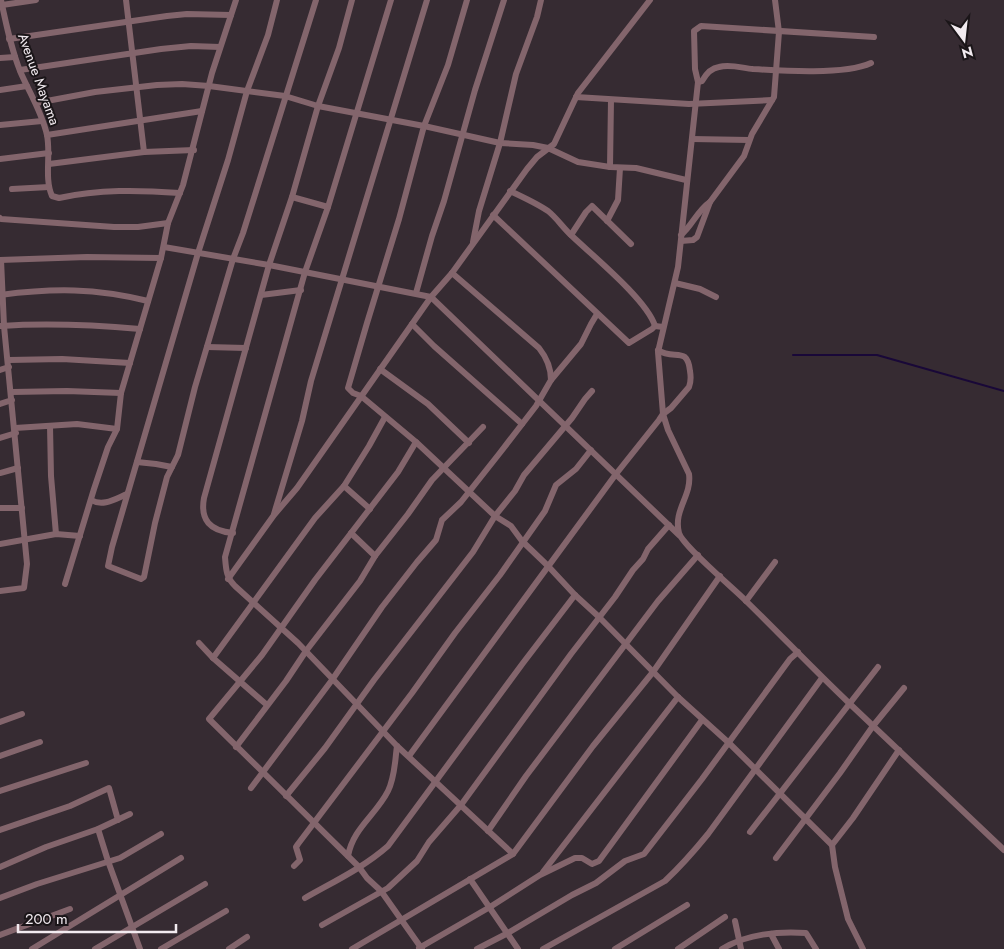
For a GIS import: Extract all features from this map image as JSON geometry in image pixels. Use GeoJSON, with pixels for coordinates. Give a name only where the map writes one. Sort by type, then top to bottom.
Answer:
{"type":"FeatureCollection","features":[{"type":"Feature","properties":{"kind":"street"},"geometry":{"type":"LineString","coordinates":[[2,2],[36,0]]}},
{"type":"Feature","properties":{"kind":"street"},"geometry":{"type":"LineString","coordinates":[[126,0],[144,152]]}},
{"type":"Feature","properties":{"kind":"street"},"geometry":{"type":"LineString","coordinates":[[64,584],[108,447],[116,429],[121,393],[162,258],[168,223],[194,150],[195,137],[202,110],[236,0]]}},
{"type":"Feature","properties":{"kind":"street"},"geometry":{"type":"LineString","coordinates":[[277,0],[268,35],[247,91],[228,160],[198,253],[108,564],[110,567],[141,579],[144,577],[168,472],[181,446],[195,387],[233,259],[243,233],[316,0]]}},
{"type":"Feature","properties":{"kind":"street"},"geometry":{"type":"LineString","coordinates":[[232,533],[222,532],[210,524],[202,512],[202,506],[269,265],[292,197],[318,106],[352,0]]}},
{"type":"Feature","properties":{"kind":"street"},"geometry":{"type":"LineString","coordinates":[[391,0],[328,207],[306,272],[255,449],[225,557],[228,579],[306,651],[397,746],[513,854]]}},
{"type":"Feature","properties":{"kind":"street"},"geometry":{"type":"LineString","coordinates":[[274,515],[342,280],[427,0]]}},
{"type":"Feature","properties":{"kind":"street"},"geometry":{"type":"LineString","coordinates":[[468,0],[448,65],[424,126],[400,219],[348,387],[353,393],[361,396],[416,442],[495,516],[510,526],[522,541],[575,595],[832,845],[835,868],[848,919],[863,949]]}},
{"type":"Feature","properties":{"kind":"street"},"geometry":{"type":"LineString","coordinates":[[416,293],[504,0]]}},
{"type":"Feature","properties":{"kind":"street"},"geometry":{"type":"LineString","coordinates":[[473,244],[479,212],[500,143],[516,74],[537,17],[541,0]]}},
{"type":"Feature","properties":{"kind":"street"},"geometry":{"type":"LineString","coordinates":[[228,579],[274,515],[297,488],[431,297],[452,273],[510,191],[527,169],[556,140],[576,97],[650,0]]}},
{"type":"Feature","properties":{"kind":"street"},"geometry":{"type":"LineString","coordinates":[[681,238],[696,215],[710,202],[737,167],[744,156],[749,140],[772,100],[775,92],[779,32],[775,0]]}},
{"type":"Feature","properties":{"kind":"street","name":"Avenue Mayama"},"geometry":{"type":"LineString","coordinates":[[2,2],[4,24],[15,57],[36,103],[47,135],[52,196],[59,198],[93,192],[135,190],[180,193]]}},
{"type":"Feature","properties":{"kind":"street"},"geometry":{"type":"LineString","coordinates":[[10,39],[187,14],[231,15]]}},
{"type":"Feature","properties":{"kind":"street"},"geometry":{"type":"LineString","coordinates":[[679,535],[678,514],[690,482],[689,474],[662,414],[658,350],[674,283],[681,238],[698,82],[695,68],[695,29],[699,27],[874,37]]}},
{"type":"Feature","properties":{"kind":"street"},"geometry":{"type":"LineString","coordinates":[[20,70],[191,46],[220,47]]}},
{"type":"Feature","properties":{"kind":"street"},"geometry":{"type":"LineString","coordinates":[[0,58],[15,57]]}},
{"type":"Feature","properties":{"kind":"street"},"geometry":{"type":"LineString","coordinates":[[698,82],[702,81],[708,72],[717,67],[835,70],[862,67],[871,63]]}},
{"type":"Feature","properties":{"kind":"street"},"geometry":{"type":"LineString","coordinates":[[36,103],[95,92],[137,87],[182,84],[209,86],[285,96],[318,106],[356,112],[500,143],[548,148],[578,162],[610,167],[636,168],[686,180]]}},
{"type":"Feature","properties":{"kind":"street"},"geometry":{"type":"LineString","coordinates":[[0,90],[27,86]]}},
{"type":"Feature","properties":{"kind":"street"},"geometry":{"type":"LineString","coordinates":[[576,97],[689,104],[696,102],[772,100]]}},
{"type":"Feature","properties":{"kind":"street"},"geometry":{"type":"LineString","coordinates":[[610,167],[611,100]]}},
{"type":"Feature","properties":{"kind":"street"},"geometry":{"type":"LineString","coordinates":[[47,135],[202,110]]}},
{"type":"Feature","properties":{"kind":"street"},"geometry":{"type":"LineString","coordinates":[[0,125],[42,121]]}},
{"type":"Feature","properties":{"kind":"street"},"geometry":{"type":"LineString","coordinates":[[692,139],[749,140]]}},
{"type":"Feature","properties":{"kind":"street"},"geometry":{"type":"LineString","coordinates":[[49,164],[144,152],[194,150]]}},
{"type":"Feature","properties":{"kind":"street"},"geometry":{"type":"LineString","coordinates":[[0,158],[49,153]]}},
{"type":"Feature","properties":{"kind":"street"},"geometry":{"type":"LineString","coordinates":[[607,221],[618,200],[620,168]]}},
{"type":"Feature","properties":{"kind":"street"},"geometry":{"type":"LineString","coordinates":[[12,189],[50,187]]}},
{"type":"Feature","properties":{"kind":"street"},"geometry":{"type":"LineString","coordinates":[[510,191],[547,210],[554,216],[637,299],[652,317],[655,326]]}},
{"type":"Feature","properties":{"kind":"street"},"geometry":{"type":"LineString","coordinates":[[292,197],[328,207]]}},
{"type":"Feature","properties":{"kind":"street"},"geometry":{"type":"LineString","coordinates":[[681,238],[697,238],[710,202]]}},
{"type":"Feature","properties":{"kind":"street"},"geometry":{"type":"LineString","coordinates":[[571,235],[590,207],[594,207],[630,244]]}},
{"type":"Feature","properties":{"kind":"street"},"geometry":{"type":"LineString","coordinates":[[493,215],[597,314],[624,337],[628,343],[652,330],[655,326]]}},
{"type":"Feature","properties":{"kind":"street"},"geometry":{"type":"LineString","coordinates":[[0,218],[114,227],[138,227],[168,223]]}},
{"type":"Feature","properties":{"kind":"street"},"geometry":{"type":"LineString","coordinates":[[164,247],[269,265],[431,297],[669,525],[822,678],[1004,850]]}},
{"type":"Feature","properties":{"kind":"street"},"geometry":{"type":"LineString","coordinates":[[0,591],[24,588],[28,564],[9,364],[2,326],[0,260],[87,257],[162,258]]}},
{"type":"Feature","properties":{"kind":"street"},"geometry":{"type":"LineString","coordinates":[[452,273],[539,348],[549,365],[551,380]]}},
{"type":"Feature","properties":{"kind":"street"},"geometry":{"type":"LineString","coordinates":[[674,283],[700,289],[716,297]]}},
{"type":"Feature","properties":{"kind":"street"},"geometry":{"type":"LineString","coordinates":[[1,295],[64,289],[99,291],[148,301]]}},
{"type":"Feature","properties":{"kind":"street"},"geometry":{"type":"LineString","coordinates":[[261,295],[301,290]]}},
{"type":"Feature","properties":{"kind":"street"},"geometry":{"type":"LineString","coordinates":[[251,788],[332,680],[382,607],[436,540],[442,520],[470,491],[540,400],[551,380],[581,344],[597,314]]}},
{"type":"Feature","properties":{"kind":"street"},"geometry":{"type":"LineString","coordinates":[[412,324],[522,424]]}},
{"type":"Feature","properties":{"kind":"street"},"geometry":{"type":"LineString","coordinates":[[2,326],[106,326],[140,329]]}},
{"type":"Feature","properties":{"kind":"street"},"geometry":{"type":"LineString","coordinates":[[655,326],[663,327]]}},
{"type":"Feature","properties":{"kind":"street"},"geometry":{"type":"LineString","coordinates":[[208,347],[246,348]]}},
{"type":"Feature","properties":{"kind":"street"},"geometry":{"type":"LineString","coordinates":[[409,756],[616,474],[662,414],[671,408],[689,387],[691,380],[686,356],[683,354],[666,354],[658,350]]}},
{"type":"Feature","properties":{"kind":"street"},"geometry":{"type":"LineString","coordinates":[[0,370],[9,364],[62,359],[130,363]]}},
{"type":"Feature","properties":{"kind":"street"},"geometry":{"type":"LineString","coordinates":[[380,369],[428,404],[468,443]]}},
{"type":"Feature","properties":{"kind":"street"},"geometry":{"type":"LineString","coordinates":[[0,404],[12,396],[67,391],[121,393]]}},
{"type":"Feature","properties":{"kind":"street"},"geometry":{"type":"LineString","coordinates":[[286,796],[358,705],[374,680],[473,552],[495,516],[515,491],[524,475],[592,391]]}},
{"type":"Feature","properties":{"kind":"street"},"geometry":{"type":"LineString","coordinates":[[213,658],[315,518],[344,486],[385,417]]}},
{"type":"Feature","properties":{"kind":"street"},"geometry":{"type":"LineString","coordinates":[[0,438],[15,431],[50,426],[77,424],[116,429]]}},
{"type":"Feature","properties":{"kind":"street"},"geometry":{"type":"LineString","coordinates":[[50,426],[51,476],[56,534]]}},
{"type":"Feature","properties":{"kind":"street"},"geometry":{"type":"LineString","coordinates":[[236,747],[360,581],[375,556],[432,480],[483,427]]}},
{"type":"Feature","properties":{"kind":"street"},"geometry":{"type":"LineString","coordinates":[[416,442],[398,472],[240,682],[209,719],[359,867],[367,878],[381,891],[420,948],[540,875],[578,857],[592,864],[599,861],[702,720]]}},
{"type":"Feature","properties":{"kind":"street"},"geometry":{"type":"LineString","coordinates":[[294,866],[300,860],[296,847],[500,575],[544,511],[556,485],[576,468],[591,450]]}},
{"type":"Feature","properties":{"kind":"street"},"geometry":{"type":"LineString","coordinates":[[137,462],[172,467]]}},
{"type":"Feature","properties":{"kind":"street"},"geometry":{"type":"LineString","coordinates":[[0,473],[18,468]]}},
{"type":"Feature","properties":{"kind":"street"},"geometry":{"type":"LineString","coordinates":[[344,486],[370,509]]}},
{"type":"Feature","properties":{"kind":"street"},"geometry":{"type":"LineString","coordinates":[[91,500],[105,503],[127,494]]}},
{"type":"Feature","properties":{"kind":"street"},"geometry":{"type":"LineString","coordinates":[[0,508],[22,508]]}},
{"type":"Feature","properties":{"kind":"street"},"geometry":{"type":"LineString","coordinates":[[322,924],[395,882],[417,861],[429,842],[461,804],[648,550],[669,525]]}},
{"type":"Feature","properties":{"kind":"street"},"geometry":{"type":"LineString","coordinates":[[351,533],[375,556]]}},
{"type":"Feature","properties":{"kind":"street"},"geometry":{"type":"LineString","coordinates":[[0,544],[56,534],[80,536]]}},
{"type":"Feature","properties":{"kind":"street"},"geometry":{"type":"LineString","coordinates":[[488,831],[526,776],[658,601],[698,555]]}},
{"type":"Feature","properties":{"kind":"street"},"geometry":{"type":"LineString","coordinates":[[746,601],[775,562]]}},
{"type":"Feature","properties":{"kind":"street"},"geometry":{"type":"LineString","coordinates":[[352,949],[513,854],[593,746],[653,672],[720,576]]}},
{"type":"Feature","properties":{"kind":"street"},"geometry":{"type":"LineString","coordinates":[[305,898],[359,867],[388,846],[435,780],[575,595]]}},
{"type":"Feature","properties":{"kind":"street"},"geometry":{"type":"LineString","coordinates":[[199,643],[213,658],[267,705]]}},
{"type":"Feature","properties":{"kind":"street"},"geometry":{"type":"LineString","coordinates":[[477,949],[596,883],[625,862],[644,854],[729,743],[790,659],[798,652]]}},
{"type":"Feature","properties":{"kind":"street"},"geometry":{"type":"LineString","coordinates":[[750,832],[878,667]]}},
{"type":"Feature","properties":{"kind":"street"},"geometry":{"type":"LineString","coordinates":[[543,949],[666,881],[694,851],[822,678]]}},
{"type":"Feature","properties":{"kind":"street"},"geometry":{"type":"LineString","coordinates":[[776,858],[873,726],[904,688]]}},
{"type":"Feature","properties":{"kind":"street"},"geometry":{"type":"LineString","coordinates":[[540,875],[678,697]]}},
{"type":"Feature","properties":{"kind":"street"},"geometry":{"type":"LineString","coordinates":[[0,722],[22,714]]}},
{"type":"Feature","properties":{"kind":"street"},"geometry":{"type":"LineString","coordinates":[[0,756],[40,742]]}},
{"type":"Feature","properties":{"kind":"street"},"geometry":{"type":"LineString","coordinates":[[348,856],[350,843],[354,836],[388,790],[394,771],[397,746]]}},
{"type":"Feature","properties":{"kind":"street"},"geometry":{"type":"LineString","coordinates":[[832,845],[853,818],[899,750]]}},
{"type":"Feature","properties":{"kind":"street"},"geometry":{"type":"LineString","coordinates":[[0,792],[86,763]]}},
{"type":"Feature","properties":{"kind":"street"},"geometry":{"type":"LineString","coordinates":[[0,830],[70,806],[109,788],[118,820]]}},
{"type":"Feature","properties":{"kind":"street"},"geometry":{"type":"LineString","coordinates":[[0,867],[46,847],[98,829],[130,814]]}},
{"type":"Feature","properties":{"kind":"street"},"geometry":{"type":"LineString","coordinates":[[98,829],[140,949]]}},
{"type":"Feature","properties":{"kind":"street"},"geometry":{"type":"LineString","coordinates":[[0,898],[37,884],[120,858],[161,834]]}},
{"type":"Feature","properties":{"kind":"street"},"geometry":{"type":"LineString","coordinates":[[32,949],[181,858]]}},
{"type":"Feature","properties":{"kind":"street"},"geometry":{"type":"LineString","coordinates":[[470,879],[518,949]]}},
{"type":"Feature","properties":{"kind":"street"},"geometry":{"type":"LineString","coordinates":[[95,949],[205,884]]}},
{"type":"Feature","properties":{"kind":"street"},"geometry":{"type":"LineString","coordinates":[[615,949],[686,905]]}},
{"type":"Feature","properties":{"kind":"street"},"geometry":{"type":"LineString","coordinates":[[0,934],[70,909]]}},
{"type":"Feature","properties":{"kind":"street"},"geometry":{"type":"LineString","coordinates":[[161,949],[226,911]]}},
{"type":"Feature","properties":{"kind":"street"},"geometry":{"type":"LineString","coordinates":[[678,949],[725,916]]}},
{"type":"Feature","properties":{"kind":"street"},"geometry":{"type":"LineString","coordinates":[[735,921],[741,949]]}},
{"type":"Feature","properties":{"kind":"street"},"geometry":{"type":"LineString","coordinates":[[722,949],[739,940],[792,932],[806,933],[816,949]]}},
{"type":"Feature","properties":{"kind":"street"},"geometry":{"type":"LineString","coordinates":[[771,934],[779,949]]}},
{"type":"Feature","properties":{"kind":"street"},"geometry":{"type":"LineString","coordinates":[[229,949],[246,937]]}},
{"type":"Feature","properties":{"kind":"waterway"},"geometry":{"type":"LineString","coordinates":[[793,355],[877,355],[1004,391]]}}]}
